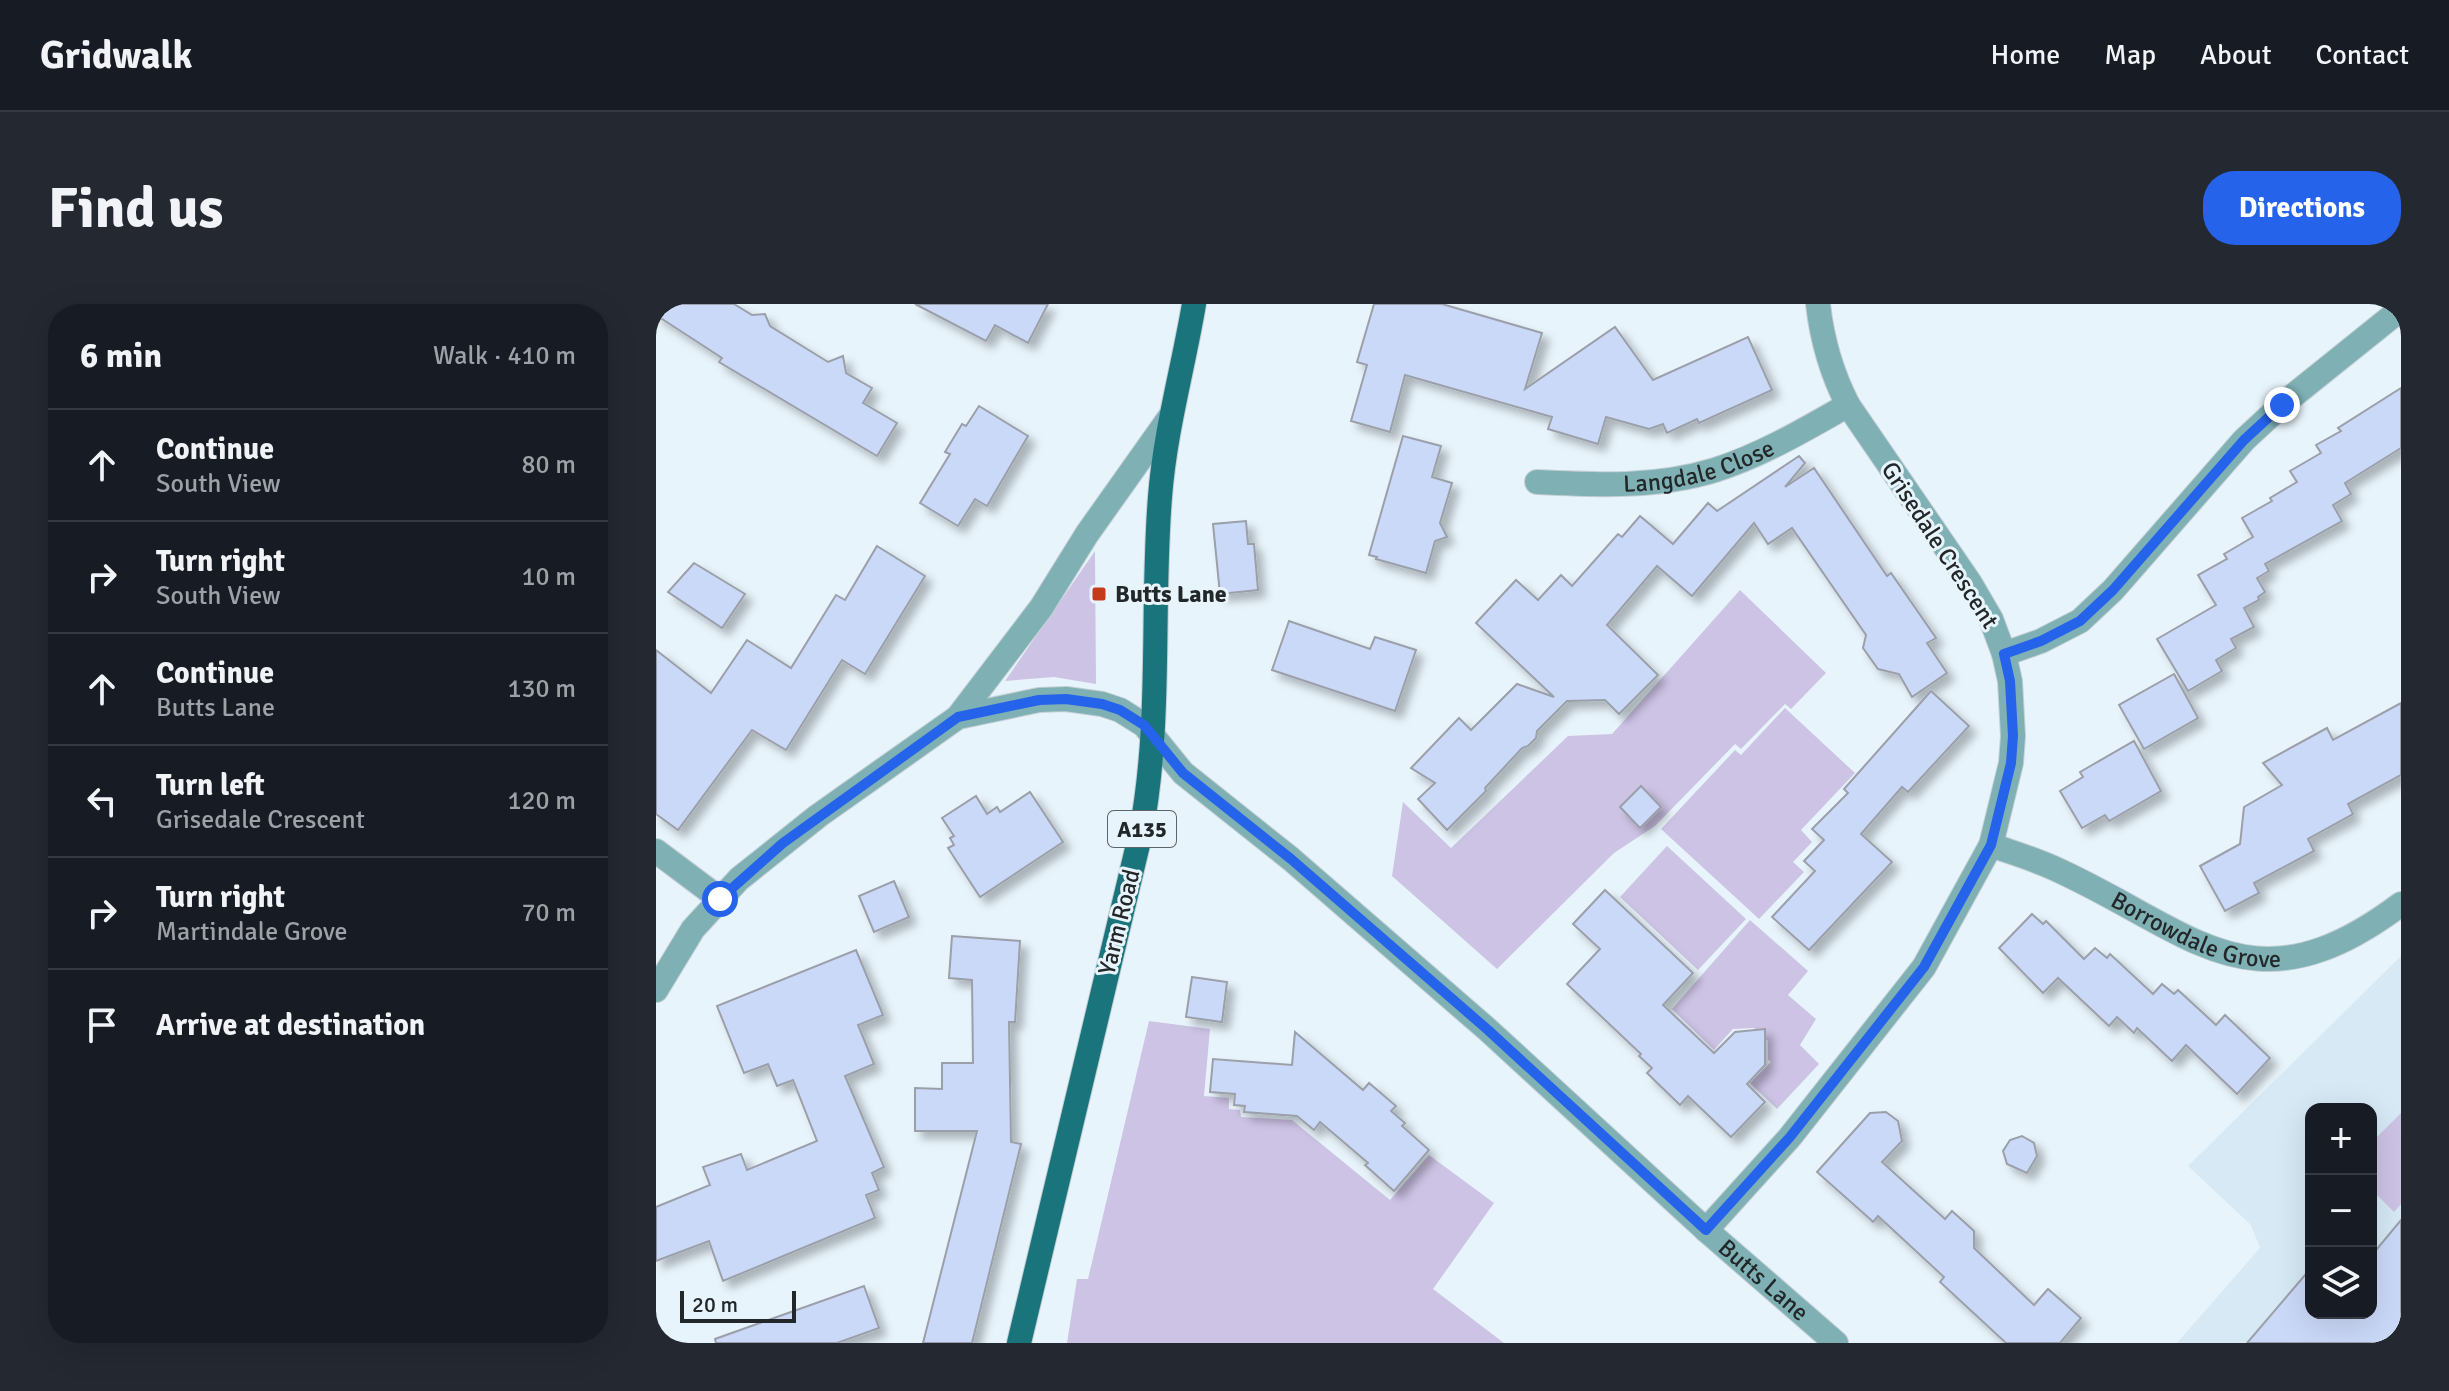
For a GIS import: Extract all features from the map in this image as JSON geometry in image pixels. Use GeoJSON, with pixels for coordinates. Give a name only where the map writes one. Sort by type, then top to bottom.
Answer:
{"type":"FeatureCollection","features":[{"type":"Feature","properties":{"kind":"main road","name":"Yarm Road"},"geometry":{"type":"LineString","coordinates":[[1019,1343],[1150,786],[1160,497],[1170,417],[1194,304]]}},
{"type":"Feature","properties":{"kind":"street","name":"Grisedale Crescent"},"geometry":{"type":"LineString","coordinates":[[1706,1230],[1800,1124],[1924,967],[1991,845],[2011,763],[2010,681],[1991,619],[1970,583],[1848,405],[1835,380],[1826,350],[1818,304]]}},
{"type":"Feature","properties":{"kind":"street"},"geometry":{"type":"LineString","coordinates":[[2004,654],[2041,641],[2080,621],[2113,590],[2244,440],[2284,403],[2401,309]]}},
{"type":"Feature","properties":{"kind":"street","name":"Langdale Close"},"geometry":{"type":"LineString","coordinates":[[1537,482],[1599,486],[1651,483],[1716,470],[1779,443],[1848,405]]}},
{"type":"Feature","properties":{"kind":"street"},"geometry":{"type":"LineString","coordinates":[[656,990],[693,929],[720,899],[783,843],[958,717],[1041,608],[1087,534],[1170,417]]}},
{"type":"Feature","properties":{"kind":"street","name":"Butts Lane"},"geometry":{"type":"LineString","coordinates":[[958,717],[1039,700],[1084,700],[1120,710],[1144,725],[1183,773],[1291,859],[1488,1030],[1706,1230],[1836,1343]]}},
{"type":"Feature","properties":{"kind":"street","name":"Borrowdale Grove"},"geometry":{"type":"LineString","coordinates":[[1991,845],[2060,871],[2156,924],[2220,953],[2255,960],[2296,957],[2341,943],[2401,904]]}},
{"type":"Feature","properties":{"kind":"street"},"geometry":{"type":"LineString","coordinates":[[656,851],[720,899]]}},
{"type":"Feature","properties":{"kind":"shaded area"},"geometry":{"type":"Polygon","coordinates":[[[1095,551],[1096,684],[1054,677],[1005,681],[1095,551]]]}},
{"type":"Feature","properties":{"kind":"shaded area"},"geometry":{"type":"Polygon","coordinates":[[[1740,590],[1826,673],[1791,709],[1785,704],[1741,749],[1735,744],[1655,826],[1614,853],[1497,969],[1392,876],[1403,802],[1451,848],[1568,736],[1612,734],[1740,590]]]}},
{"type":"Feature","properties":{"kind":"shaded area"},"geometry":{"type":"Polygon","coordinates":[[[1785,708],[1855,773],[1801,830],[1812,842],[1793,862],[1804,872],[1759,919],[1661,829],[1735,750],[1741,755],[1785,708]]]}},
{"type":"Feature","properties":{"kind":"shaded area"},"geometry":{"type":"Polygon","coordinates":[[[1667,846],[1746,919],[1698,970],[1620,897],[1667,846]]]}},
{"type":"Feature","properties":{"kind":"shaded area"},"geometry":{"type":"Polygon","coordinates":[[[1750,920],[1808,971],[1788,995],[1816,1019],[1800,1045],[1819,1064],[1777,1109],[1750,1083],[1771,1062],[1768,1059],[1768,1041],[1754,1028],[1733,1029],[1714,1050],[1672,1009],[1750,920]]]}},
{"type":"Feature","properties":{"kind":"shaded area"},"geometry":{"type":"Polygon","coordinates":[[[2401,956],[2401,1343],[2177,1343],[2260,1248],[2251,1225],[2188,1166],[2401,956]]]}},
{"type":"Feature","properties":{"kind":"shaded area"},"geometry":{"type":"Polygon","coordinates":[[[1149,1021],[1210,1029],[1204,1096],[1229,1098],[1229,1109],[1240,1110],[1241,1117],[1292,1120],[1390,1200],[1429,1155],[1494,1203],[1433,1289],[1504,1343],[1067,1343],[1077,1279],[1088,1279],[1149,1021]]]}},
{"type":"Feature","properties":{"kind":"shaded area"},"geometry":{"type":"Polygon","coordinates":[[[2401,1113],[2401,1204],[2394,1212],[2377,1195],[2377,1137],[2401,1113]]]}},
{"type":"Feature","properties":{"kind":"building"},"geometry":{"type":"Polygon","coordinates":[[[656,304],[734,304],[752,315],[765,314],[770,326],[828,362],[843,356],[846,373],[872,388],[863,403],[897,423],[877,456],[719,362],[722,358],[656,315],[656,304]]]}},
{"type":"Feature","properties":{"kind":"building"},"geometry":{"type":"Polygon","coordinates":[[[915,304],[1048,304],[1028,343],[995,325],[986,341],[915,304]]]}},
{"type":"Feature","properties":{"kind":"building"},"geometry":{"type":"Polygon","coordinates":[[[1374,304],[1442,304],[1542,333],[1525,389],[1615,327],[1653,380],[1748,337],[1772,390],[1699,423],[1697,419],[1667,433],[1663,424],[1649,429],[1606,417],[1598,444],[1548,429],[1552,417],[1405,375],[1390,432],[1351,421],[1367,365],[1357,362],[1374,304]]]}},
{"type":"Feature","properties":{"kind":"building"},"geometry":{"type":"Polygon","coordinates":[[[2401,388],[2401,448],[2345,483],[2351,494],[2333,505],[2342,521],[2265,564],[2269,571],[2257,578],[2265,592],[2258,597],[2259,600],[2244,608],[2254,627],[2231,639],[2236,648],[2216,660],[2222,671],[2188,691],[2157,639],[2216,605],[2198,575],[2227,559],[2224,554],[2253,537],[2242,518],[2297,482],[2290,471],[2321,453],[2316,445],[2401,388]]]}},
{"type":"Feature","properties":{"kind":"building"},"geometry":{"type":"Polygon","coordinates":[[[979,406],[1028,436],[987,506],[975,499],[958,526],[920,503],[950,454],[945,452],[962,424],[966,426],[979,406]]]}},
{"type":"Feature","properties":{"kind":"building"},"geometry":{"type":"Polygon","coordinates":[[[1403,436],[1441,446],[1432,477],[1452,483],[1440,523],[1447,537],[1435,541],[1426,573],[1369,555],[1403,436]]]}},
{"type":"Feature","properties":{"kind":"building"},"geometry":{"type":"Polygon","coordinates":[[[1799,456],[1805,463],[1785,487],[1814,468],[1887,576],[1891,573],[1936,638],[1927,643],[1947,673],[1912,697],[1899,674],[1878,669],[1863,648],[1866,635],[1792,528],[1768,544],[1754,523],[1692,596],[1657,566],[1607,625],[1658,675],[1619,714],[1605,700],[1567,701],[1537,731],[1536,738],[1522,748],[1485,788],[1486,791],[1447,830],[1418,799],[1435,783],[1411,768],[1459,718],[1471,730],[1517,684],[1554,697],[1476,623],[1516,580],[1538,600],[1561,575],[1572,586],[1618,534],[1622,537],[1640,516],[1673,544],[1708,503],[1717,511],[1799,456]]]}},
{"type":"Feature","properties":{"kind":"building"},"geometry":{"type":"Polygon","coordinates":[[[1246,521],[1248,544],[1254,544],[1258,590],[1220,594],[1213,524],[1246,521]]]}},
{"type":"Feature","properties":{"kind":"building"},"geometry":{"type":"Polygon","coordinates":[[[877,546],[925,576],[865,674],[842,660],[786,750],[752,730],[678,830],[656,814],[656,650],[711,693],[747,640],[791,668],[836,595],[845,600],[877,546]]]}},
{"type":"Feature","properties":{"kind":"building"},"geometry":{"type":"Polygon","coordinates":[[[694,563],[745,594],[722,628],[668,592],[694,563]]]}},
{"type":"Feature","properties":{"kind":"building"},"geometry":{"type":"Polygon","coordinates":[[[1289,621],[1370,649],[1375,637],[1416,650],[1395,711],[1272,670],[1289,621]]]}},
{"type":"Feature","properties":{"kind":"building"},"geometry":{"type":"Polygon","coordinates":[[[2174,674],[2198,718],[2144,749],[2119,705],[2174,674]]]}},
{"type":"Feature","properties":{"kind":"building"},"geometry":{"type":"Polygon","coordinates":[[[1931,691],[1969,726],[1908,792],[1902,787],[1861,834],[1892,862],[1809,950],[1772,917],[1815,871],[1804,861],[1824,840],[1812,829],[1848,793],[1844,789],[1931,691]]]}},
{"type":"Feature","properties":{"kind":"building"},"geometry":{"type":"Polygon","coordinates":[[[2401,703],[2401,775],[2348,804],[2353,814],[2308,839],[2314,851],[2254,883],[2259,893],[2225,911],[2200,866],[2240,844],[2244,807],[2282,785],[2263,763],[2327,728],[2333,740],[2401,703]]]}},
{"type":"Feature","properties":{"kind":"building"},"geometry":{"type":"Polygon","coordinates":[[[2134,741],[2161,791],[2109,821],[2105,815],[2082,828],[2060,791],[2083,777],[2080,772],[2134,741]]]}},
{"type":"Feature","properties":{"kind":"building"},"geometry":{"type":"Polygon","coordinates":[[[1641,786],[1661,807],[1640,828],[1620,807],[1641,786]]]}},
{"type":"Feature","properties":{"kind":"building"},"geometry":{"type":"Polygon","coordinates":[[[1030,792],[1063,842],[980,897],[948,848],[954,845],[950,838],[954,836],[942,818],[976,796],[987,814],[997,807],[1000,812],[1030,792]]]}},
{"type":"Feature","properties":{"kind":"building"},"geometry":{"type":"Polygon","coordinates":[[[894,881],[909,917],[874,932],[859,896],[894,881]]]}},
{"type":"Feature","properties":{"kind":"building"},"geometry":{"type":"Polygon","coordinates":[[[1605,890],[1693,973],[1663,1005],[1714,1053],[1735,1032],[1765,1029],[1765,1065],[1747,1084],[1765,1102],[1731,1137],[1688,1096],[1680,1105],[1647,1073],[1652,1068],[1639,1056],[1641,1054],[1567,984],[1600,949],[1573,924],[1605,890]]]}},
{"type":"Feature","properties":{"kind":"building"},"geometry":{"type":"Polygon","coordinates":[[[2032,914],[2043,924],[2046,921],[2084,959],[2095,948],[2107,958],[2110,954],[2153,994],[2162,984],[2174,994],[2178,990],[2216,1025],[2225,1015],[2270,1058],[2237,1094],[2186,1045],[2172,1061],[2137,1028],[2134,1033],[2117,1017],[2109,1026],[2058,978],[2043,993],[1999,948],[2032,914]]]}},
{"type":"Feature","properties":{"kind":"building"},"geometry":{"type":"Polygon","coordinates":[[[952,936],[1020,941],[1015,1022],[1009,1022],[1011,1142],[1021,1144],[972,1343],[923,1343],[977,1131],[915,1131],[915,1088],[942,1089],[942,1063],[973,1063],[972,980],[949,978],[952,936]]]}},
{"type":"Feature","properties":{"kind":"building"},"geometry":{"type":"Polygon","coordinates":[[[856,950],[883,1015],[858,1025],[874,1064],[845,1076],[884,1167],[872,1173],[879,1190],[866,1195],[875,1218],[723,1281],[709,1241],[656,1261],[656,1207],[710,1185],[703,1167],[741,1154],[747,1170],[817,1141],[793,1080],[777,1086],[768,1064],[744,1073],[717,1006],[856,950]]]}},
{"type":"Feature","properties":{"kind":"building"},"geometry":{"type":"Polygon","coordinates":[[[1192,977],[1227,982],[1222,1022],[1186,1017],[1192,977]]]}},
{"type":"Feature","properties":{"kind":"building"},"geometry":{"type":"Polygon","coordinates":[[[1295,1032],[1363,1090],[1369,1083],[1396,1106],[1391,1111],[1405,1123],[1402,1126],[1429,1150],[1394,1191],[1365,1165],[1368,1163],[1320,1122],[1314,1130],[1297,1116],[1244,1112],[1245,1106],[1234,1105],[1235,1094],[1210,1092],[1213,1059],[1292,1065],[1295,1032]]]}},
{"type":"Feature","properties":{"kind":"building"},"geometry":{"type":"Polygon","coordinates":[[[1886,1112],[1898,1121],[1902,1141],[1882,1162],[1945,1219],[1952,1211],[1974,1231],[1974,1248],[2034,1305],[2048,1289],[2081,1318],[2060,1343],[2006,1343],[1940,1282],[1944,1277],[1878,1216],[1873,1222],[1817,1172],[1870,1113],[1886,1112]]]}},
{"type":"Feature","properties":{"kind":"building"},"geometry":{"type":"Polygon","coordinates":[[[2022,1136],[2034,1143],[2037,1156],[2027,1173],[2007,1164],[2003,1151],[2010,1140],[2022,1136]]]}},
{"type":"Feature","properties":{"kind":"building"},"geometry":{"type":"Polygon","coordinates":[[[2401,1220],[2401,1343],[2247,1343],[2305,1275],[2305,1319],[2377,1319],[2377,1249],[2401,1220]]]}},
{"type":"Feature","properties":{"kind":"building"},"geometry":{"type":"Polygon","coordinates":[[[864,1286],[879,1328],[837,1343],[716,1343],[715,1339],[864,1286]]]}},
{"type":"Feature","properties":{"kind":"place","name":"Butts Lane"},"geometry":{"type":"Point","coordinates":[1099,594]}},
{"type":"Feature","properties":{"kind":"route"},"geometry":{"type":"LineString","coordinates":[[720,899],[739,879],[818,816],[958,717],[1039,700],[1084,700],[1120,710],[1144,725],[1183,773],[1291,859],[1488,1030],[1706,1230],[1790,1137],[1924,967],[1991,845],[2011,763],[2013,736],[2010,681],[2004,654],[2041,641],[2080,621],[2113,590],[2209,477],[2282,405]]}}]}
